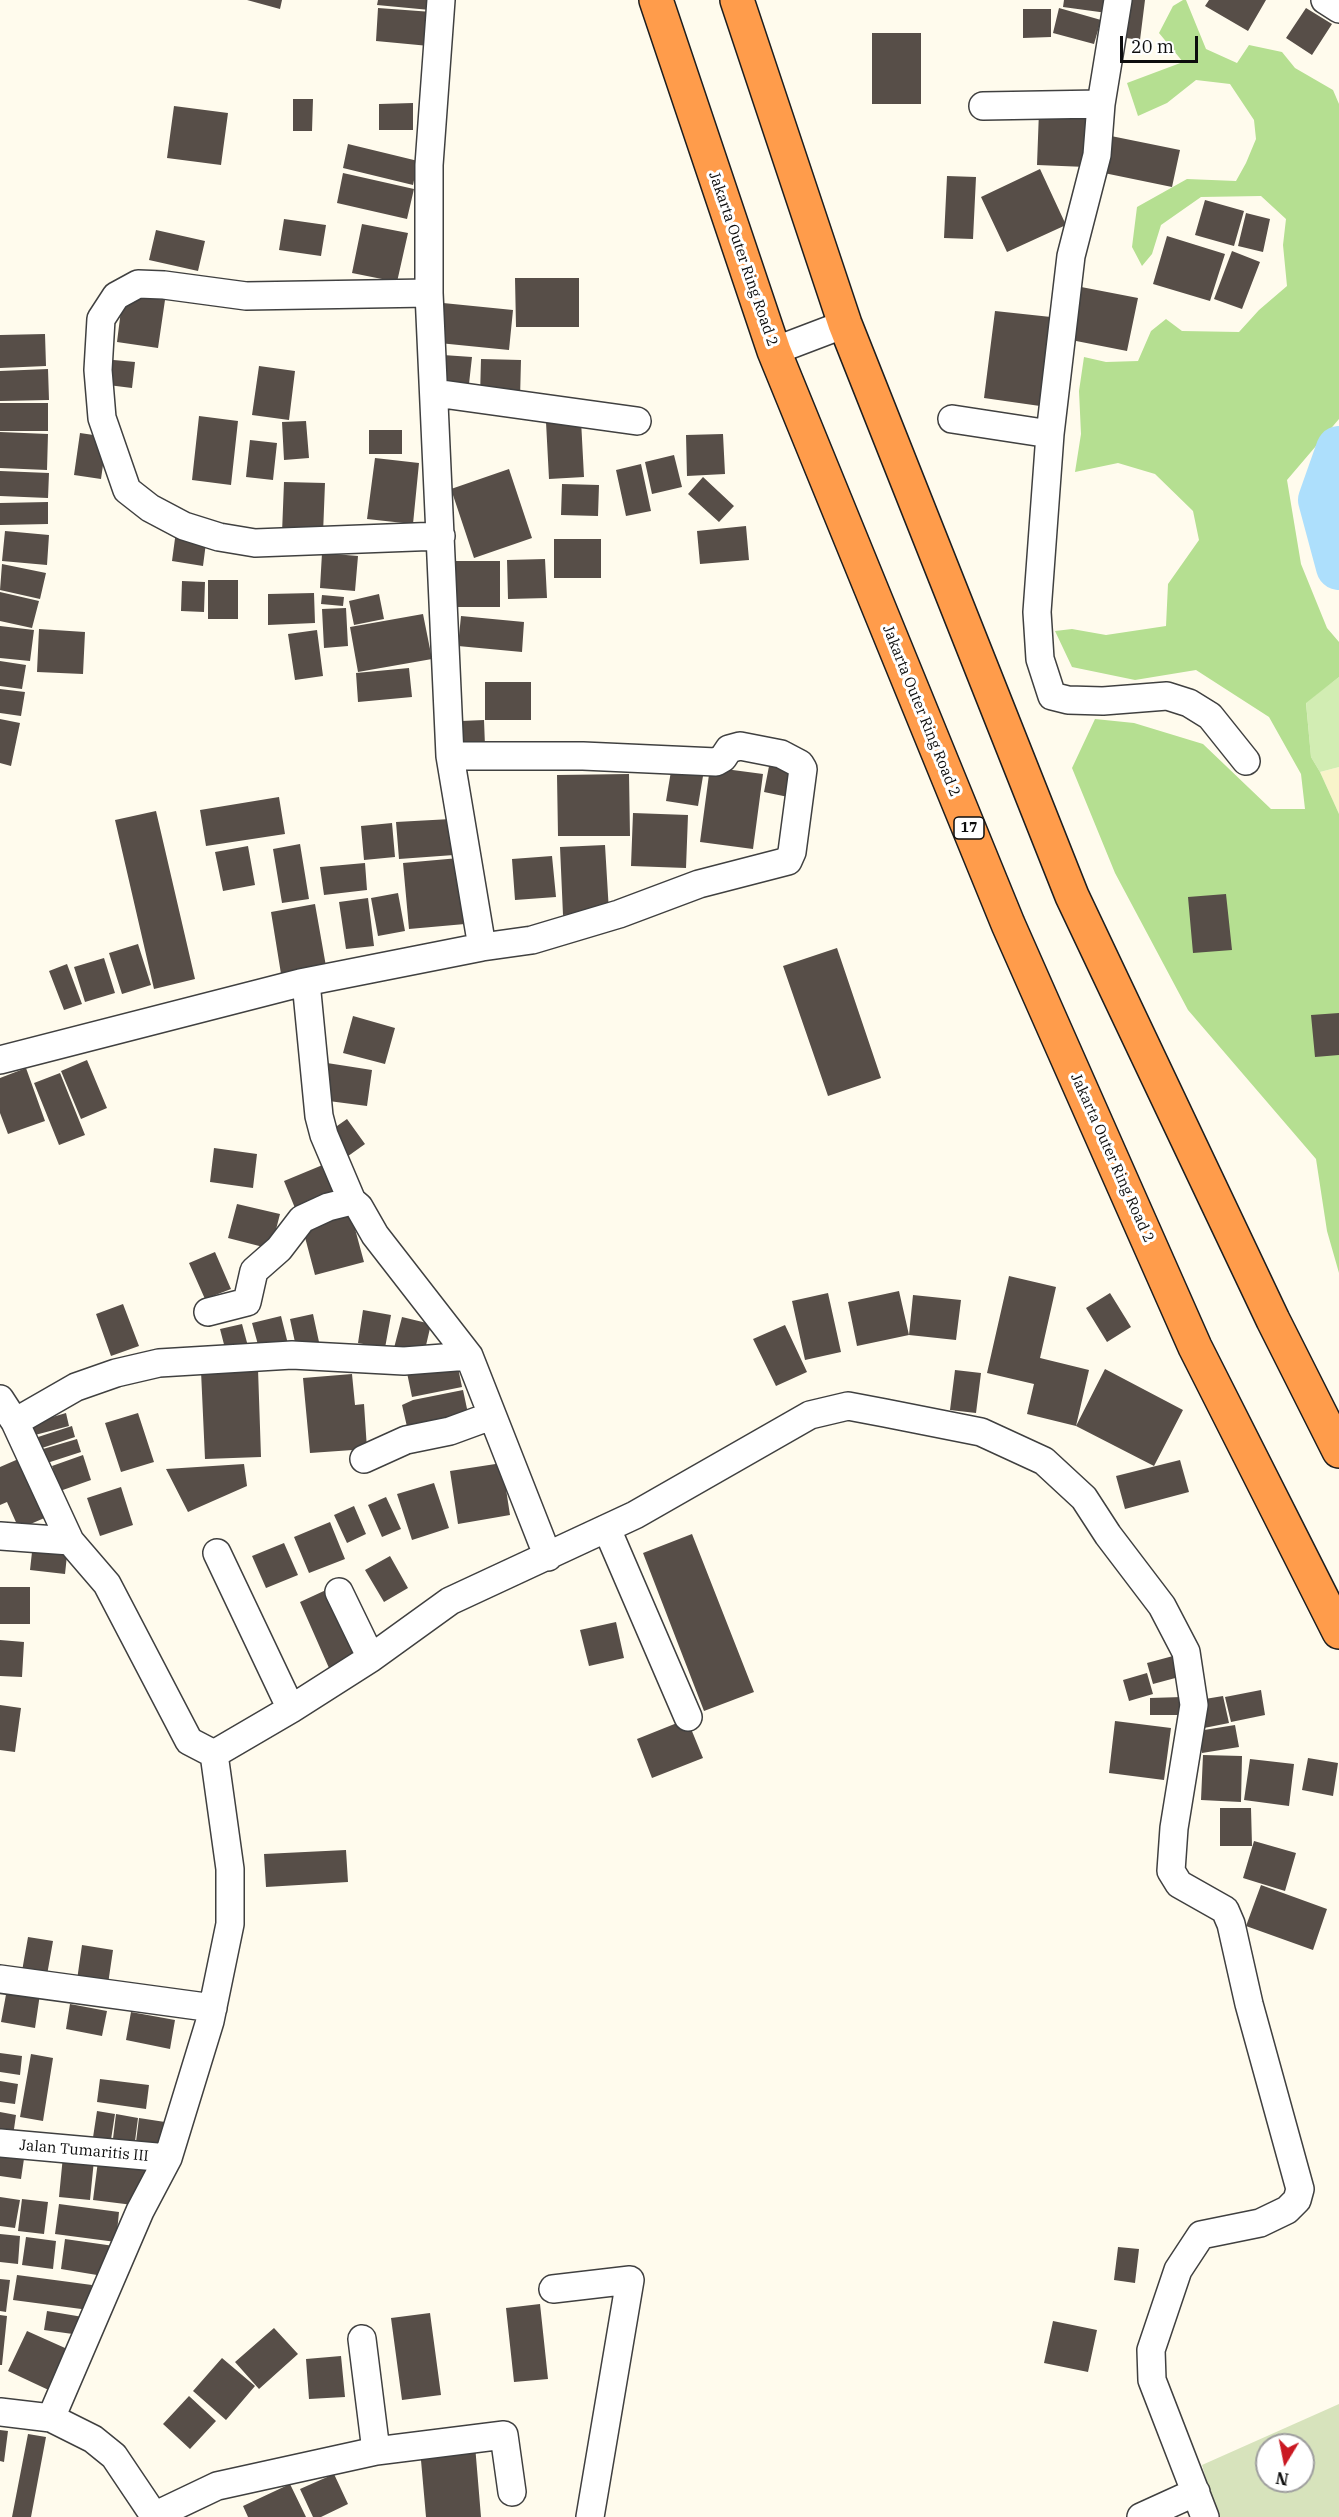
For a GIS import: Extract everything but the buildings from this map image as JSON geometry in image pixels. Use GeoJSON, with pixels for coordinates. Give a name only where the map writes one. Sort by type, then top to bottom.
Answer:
{"type":"FeatureCollection","features":[{"type":"Feature","properties":{"kind":"highway","name":"Jakarta Outer Ring Road 2"},"geometry":{"type":"LineString","coordinates":[[656,0],[774,351],[1008,924],[1196,1347],[1339,1632]]}},
{"type":"Feature","properties":{"kind":"highway"},"geometry":{"type":"LineString","coordinates":[[737,0],[845,324],[1072,896],[1339,1451]]}},
{"type":"Feature","properties":{"kind":"street"},"geometry":{"type":"LineString","coordinates":[[441,0],[429,165],[429,293],[450,756],[482,947]]}},
{"type":"Feature","properties":{"kind":"street"},"geometry":{"type":"LineString","coordinates":[[1118,0],[1101,104],[1097,155],[1071,256],[1050,434],[1036,612],[1040,659],[1052,696],[1068,700],[1103,701],[1167,696],[1189,703],[1210,716],[1246,761]]}},
{"type":"Feature","properties":{"kind":"street"},"geometry":{"type":"LineString","coordinates":[[1325,0],[1339,9]]}},
{"type":"Feature","properties":{"kind":"street"},"geometry":{"type":"LineString","coordinates":[[983,106],[1101,104]]}},
{"type":"Feature","properties":{"kind":"street"},"geometry":{"type":"LineString","coordinates":[[429,293],[246,296],[164,285],[138,284],[116,296],[101,319],[98,370],[102,418],[127,490],[150,508],[184,526],[219,537],[255,543],[441,536]]}},
{"type":"Feature","properties":{"kind":"street"},"geometry":{"type":"LineString","coordinates":[[774,351],[845,324]]}},
{"type":"Feature","properties":{"kind":"street"},"geometry":{"type":"LineString","coordinates":[[435,393],[637,421]]}},
{"type":"Feature","properties":{"kind":"street"},"geometry":{"type":"LineString","coordinates":[[952,419],[1050,434]]}},
{"type":"Feature","properties":{"kind":"street"},"geometry":{"type":"LineString","coordinates":[[0,1060],[306,982],[482,947],[532,940],[619,914],[699,884],[788,861],[792,852],[803,769],[800,764],[781,754],[740,746],[729,749],[723,758],[716,762],[583,756],[450,756]]}},
{"type":"Feature","properties":{"kind":"street"},"geometry":{"type":"LineString","coordinates":[[306,982],[319,1116],[324,1135],[352,1202],[360,1207],[375,1235],[469,1356],[548,1557]]}},
{"type":"Feature","properties":{"kind":"street"},"geometry":{"type":"LineString","coordinates":[[208,1312],[247,1302],[254,1271],[279,1249],[302,1219],[328,1206],[352,1202]]}},
{"type":"Feature","properties":{"kind":"street"},"geometry":{"type":"LineString","coordinates":[[15,1422],[76,1388],[116,1373],[159,1363],[292,1355],[404,1361],[469,1356]]}},
{"type":"Feature","properties":{"kind":"street"},"geometry":{"type":"LineString","coordinates":[[0,1399],[15,1422],[70,1541],[107,1584],[189,1741],[214,1754]]}},
{"type":"Feature","properties":{"kind":"street"},"geometry":{"type":"LineString","coordinates":[[214,1754],[371,1658],[450,1602],[607,1529],[810,1415],[848,1406],[981,1432],[1044,1461],[1084,1498],[1108,1535],[1162,1606],[1186,1652],[1194,1706],[1174,1828],[1171,1871],[1179,1884],[1225,1910],[1231,1924],[1249,2004],[1300,2189],[1297,2200],[1287,2210],[1260,2223],[1201,2235],[1178,2270],[1151,2350],[1152,2380],[1201,2505],[1141,2517]]}},
{"type":"Feature","properties":{"kind":"street"},"geometry":{"type":"LineString","coordinates":[[364,1458],[406,1440],[450,1431],[491,1416]]}},
{"type":"Feature","properties":{"kind":"street"},"geometry":{"type":"LineString","coordinates":[[607,1529],[688,1717]]}},
{"type":"Feature","properties":{"kind":"street"},"geometry":{"type":"LineString","coordinates":[[0,1536],[70,1541]]}},
{"type":"Feature","properties":{"kind":"street"},"geometry":{"type":"LineString","coordinates":[[217,1553],[291,1709]]}},
{"type":"Feature","properties":{"kind":"street"},"geometry":{"type":"LineString","coordinates":[[339,1592],[371,1658]]}},
{"type":"Feature","properties":{"kind":"street"},"geometry":{"type":"LineString","coordinates":[[51,2418],[140,2211],[168,2158],[213,2007],[230,1923],[230,1869],[214,1754]]}},
{"type":"Feature","properties":{"kind":"street"},"geometry":{"type":"LineString","coordinates":[[0,1979],[213,2007]]}},
{"type":"Feature","properties":{"kind":"street","name":"Jalan Tumaritis III"},"geometry":{"type":"LineString","coordinates":[[0,2143],[168,2158]]}},
{"type":"Feature","properties":{"kind":"street"},"geometry":{"type":"LineString","coordinates":[[553,2289],[630,2280],[590,2517]]}},
{"type":"Feature","properties":{"kind":"street"},"geometry":{"type":"LineString","coordinates":[[362,2339],[376,2451]]}},
{"type":"Feature","properties":{"kind":"street"},"geometry":{"type":"LineString","coordinates":[[0,2412],[51,2418],[93,2439],[114,2456],[154,2517],[217,2486],[376,2451],[504,2435],[512,2492]]}},
{"type":"Feature","properties":{"kind":"shaded area"},"geometry":{"type":"Polygon","coordinates":[[[1339,767],[1339,814],[1320,772],[1339,767]]]}},
{"type":"Feature","properties":{"kind":"green space"},"geometry":{"type":"Polygon","coordinates":[[[1186,0],[1206,49],[1237,63],[1249,45],[1282,52],[1295,68],[1333,90],[1339,104],[1339,419],[1287,480],[1301,564],[1327,628],[1339,642],[1339,677],[1306,703],[1311,757],[1339,814],[1339,1273],[1327,1231],[1316,1159],[1188,1010],[1115,873],[1072,768],[1095,719],[1134,723],[1203,744],[1271,809],[1305,809],[1301,774],[1269,717],[1196,670],[1135,680],[1072,667],[1055,631],[1072,629],[1106,635],[1166,626],[1168,584],[1199,540],[1193,511],[1155,474],[1118,463],[1075,472],[1081,434],[1079,391],[1084,357],[1106,362],[1138,361],[1151,331],[1166,319],[1182,331],[1239,332],[1259,310],[1287,286],[1283,245],[1286,219],[1261,196],[1201,197],[1161,225],[1152,254],[1142,266],[1132,247],[1137,207],[1187,179],[1236,181],[1256,139],[1254,120],[1230,84],[1196,80],[1167,103],[1138,116],[1127,83],[1183,62],[1159,33],[1173,6],[1186,0]]]}},
{"type":"Feature","properties":{"kind":"green space"},"geometry":{"type":"Polygon","coordinates":[[[1339,677],[1339,767],[1320,772],[1311,757],[1306,702],[1339,677]]]}},
{"type":"Feature","properties":{"kind":"green space"},"geometry":{"type":"Polygon","coordinates":[[[1339,2404],[1339,2517],[1217,2517],[1202,2465],[1255,2441],[1255,2493],[1315,2493],[1315,2433],[1274,2433],[1339,2404]]]}},
{"type":"Feature","properties":{"kind":"waterway"},"geometry":{"type":"LineString","coordinates":[[1339,449],[1321,500],[1339,567]]}}]}
